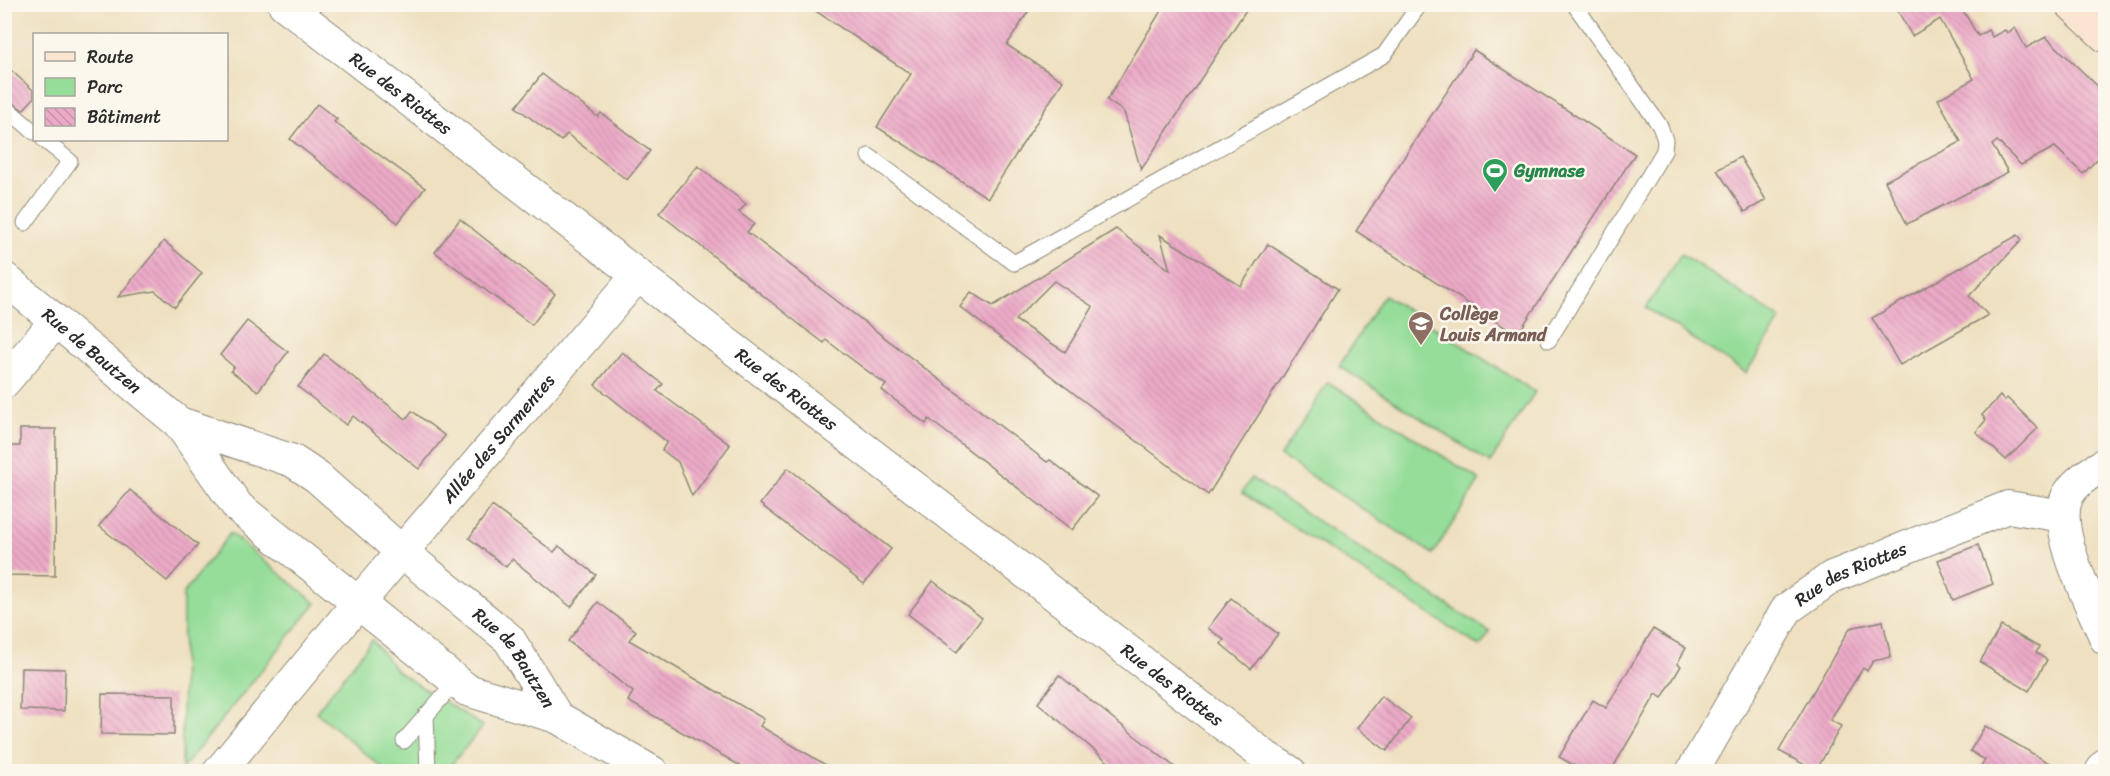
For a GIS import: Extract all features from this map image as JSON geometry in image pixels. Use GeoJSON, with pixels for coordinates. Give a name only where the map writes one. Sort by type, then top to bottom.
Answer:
{"type":"FeatureCollection","features":[{"type":"Feature","properties":{"kind":"main road"},"geometry":{"type":"LineString","coordinates":[[2072,4],[2106,36]]}},
{"type":"Feature","properties":{"kind":"street","name":"Rue des Riottes"},"geometry":{"type":"LineString","coordinates":[[284,4],[1266,757],[1290,771]]}},
{"type":"Feature","properties":{"kind":"street","name":"Allée des Sarmentes"},"geometry":{"type":"LineString","coordinates":[[219,771],[359,602],[638,275]]}},
{"type":"Feature","properties":{"kind":"street","name":"Rue de Bautzen"},"geometry":{"type":"LineString","coordinates":[[4,278],[180,423],[238,507],[467,690],[557,717]]}},
{"type":"Feature","properties":{"kind":"street"},"geometry":{"type":"LineString","coordinates":[[4,382],[56,321]]}},
{"type":"Feature","properties":{"kind":"street","name":"Rue de Bautzen"},"geometry":{"type":"LineString","coordinates":[[180,423],[293,461],[317,477],[402,552],[509,639],[557,717]]}},
{"type":"Feature","properties":{"kind":"street"},"geometry":{"type":"LineString","coordinates":[[2106,463],[2080,480],[2067,497],[2063,516],[2066,540],[2106,639]]}},
{"type":"Feature","properties":{"kind":"street","name":"Rue des Riottes"},"geometry":{"type":"LineString","coordinates":[[1692,771],[1787,609],[1832,577],[2008,507],[2063,516]]}},
{"type":"Feature","properties":{"kind":"street"},"geometry":{"type":"LineString","coordinates":[[557,717],[652,771]]}},
{"type":"Feature","properties":{"kind":"street"},"geometry":{"type":"LineString","coordinates":[[2101,771],[2106,764]]}},
{"type":"Feature","properties":{"kind":"lane"},"geometry":{"type":"LineString","coordinates":[[869,156],[1014,263],[1384,55],[1420,4]]}},
{"type":"Feature","properties":{"kind":"lane"},"geometry":{"type":"LineString","coordinates":[[1549,339],[1664,151],[1665,140],[1660,126],[1574,4]]}},
{"type":"Feature","properties":{"kind":"lane"},"geometry":{"type":"LineString","coordinates":[[4,106],[33,131]]}},
{"type":"Feature","properties":{"kind":"lane"},"geometry":{"type":"LineString","coordinates":[[25,223],[70,161],[45,141]]}},
{"type":"Feature","properties":{"kind":"lane"},"geometry":{"type":"LineString","coordinates":[[404,741],[456,681]]}},
{"type":"Feature","properties":{"kind":"lane"},"geometry":{"type":"LineString","coordinates":[[426,715],[428,771]]}},
{"type":"Feature","properties":{"kind":"green space"},"geometry":{"type":"Polygon","coordinates":[[[1681,254],[1781,319],[1746,373],[1646,308],[1681,254]]]}},
{"type":"Feature","properties":{"kind":"green space"},"geometry":{"type":"Polygon","coordinates":[[[1384,295],[1535,392],[1490,463],[1339,366],[1384,295]]]}},
{"type":"Feature","properties":{"kind":"green space"},"geometry":{"type":"Polygon","coordinates":[[[1328,382],[1480,480],[1433,554],[1280,456],[1328,382]]]}},
{"type":"Feature","properties":{"kind":"green space"},"geometry":{"type":"Polygon","coordinates":[[[1251,478],[1490,632],[1480,647],[1242,493],[1251,478]]]}},
{"type":"Feature","properties":{"kind":"green space"},"geometry":{"type":"Polygon","coordinates":[[[230,533],[316,603],[182,769],[183,594],[230,533]]]}},
{"type":"Feature","properties":{"kind":"green space"},"geometry":{"type":"Polygon","coordinates":[[[372,640],[398,672],[483,726],[446,771],[386,771],[316,712],[372,640]]]}},
{"type":"Feature","properties":{"kind":"building"},"geometry":{"type":"Polygon","coordinates":[[[805,4],[1033,4],[1007,45],[1063,81],[988,198],[877,127],[911,74],[805,4]]]}},
{"type":"Feature","properties":{"kind":"building"},"geometry":{"type":"Polygon","coordinates":[[[1165,4],[1250,4],[1141,170],[1124,112],[1107,100],[1165,4]]]}},
{"type":"Feature","properties":{"kind":"building"},"geometry":{"type":"Polygon","coordinates":[[[1894,4],[1965,4],[1961,7],[1978,36],[1988,30],[1992,37],[2015,28],[2026,48],[2046,37],[2106,94],[2106,150],[2083,174],[2055,147],[2021,165],[1997,141],[1992,145],[2008,172],[1907,224],[1885,181],[1961,142],[1938,99],[1974,79],[1940,19],[1912,36],[1894,4]]]}},
{"type":"Feature","properties":{"kind":"building","name":"Gymnase"},"geometry":{"type":"Polygon","coordinates":[[[1474,50],[1635,154],[1517,335],[1356,231],[1474,50]]]}},
{"type":"Feature","properties":{"kind":"building"},"geometry":{"type":"Polygon","coordinates":[[[4,64],[33,90],[33,99],[23,110],[4,96],[4,64]]]}},
{"type":"Feature","properties":{"kind":"building"},"geometry":{"type":"Polygon","coordinates":[[[542,74],[598,117],[601,113],[650,151],[627,180],[567,134],[561,141],[516,107],[542,74]]]}},
{"type":"Feature","properties":{"kind":"building"},"geometry":{"type":"Polygon","coordinates":[[[317,104],[337,119],[334,122],[425,188],[398,223],[290,139],[317,104]]]}},
{"type":"Feature","properties":{"kind":"building"},"geometry":{"type":"Polygon","coordinates":[[[1740,157],[1766,200],[1745,212],[1717,170],[1740,157]]]}},
{"type":"Feature","properties":{"kind":"building"},"geometry":{"type":"Polygon","coordinates":[[[698,166],[746,204],[739,212],[754,224],[747,232],[1047,462],[1050,460],[1098,497],[1072,530],[929,419],[926,424],[882,390],[886,385],[826,340],[824,343],[804,328],[659,213],[698,166]]]}},
{"type":"Feature","properties":{"kind":"building"},"geometry":{"type":"Polygon","coordinates":[[[460,219],[555,294],[532,325],[435,252],[460,219]]]}},
{"type":"Feature","properties":{"kind":"building"},"geometry":{"type":"Polygon","coordinates":[[[1116,229],[1170,270],[1160,235],[1241,286],[1268,244],[1338,289],[1208,495],[960,307],[971,292],[993,306],[1116,229]],[[1054,281],[1015,320],[1065,352],[1093,307],[1054,281]]]}},
{"type":"Feature","properties":{"kind":"building"},"geometry":{"type":"Polygon","coordinates":[[[2018,235],[2022,240],[1969,296],[1988,315],[1900,365],[1872,318],[2018,235]]]}},
{"type":"Feature","properties":{"kind":"building"},"geometry":{"type":"Polygon","coordinates":[[[164,241],[202,273],[175,307],[155,291],[118,297],[164,241]]]}},
{"type":"Feature","properties":{"kind":"building"},"geometry":{"type":"Polygon","coordinates":[[[247,321],[288,352],[258,391],[231,371],[234,367],[220,355],[247,321]]]}},
{"type":"Feature","properties":{"kind":"building"},"geometry":{"type":"Polygon","coordinates":[[[622,352],[663,384],[657,391],[730,445],[692,496],[678,462],[662,450],[667,442],[595,385],[622,352]]]}},
{"type":"Feature","properties":{"kind":"building"},"geometry":{"type":"Polygon","coordinates":[[[324,354],[406,419],[412,411],[445,436],[419,469],[353,416],[346,425],[298,387],[324,354]]]}},
{"type":"Feature","properties":{"kind":"building"},"geometry":{"type":"Polygon","coordinates":[[[2000,396],[2004,401],[2007,398],[2038,428],[2006,460],[1976,432],[1986,420],[1982,415],[2000,396]]]}},
{"type":"Feature","properties":{"kind":"building"},"geometry":{"type":"Polygon","coordinates":[[[20,429],[56,429],[55,576],[8,575],[10,446],[20,446],[20,429]]]}},
{"type":"Feature","properties":{"kind":"building"},"geometry":{"type":"Polygon","coordinates":[[[788,468],[891,549],[864,584],[760,504],[788,468]]]}},
{"type":"Feature","properties":{"kind":"building"},"geometry":{"type":"Polygon","coordinates":[[[130,490],[198,545],[167,581],[99,526],[130,490]]]}},
{"type":"Feature","properties":{"kind":"building"},"geometry":{"type":"Polygon","coordinates":[[[492,506],[554,552],[559,546],[596,575],[571,607],[512,559],[506,567],[469,538],[492,506]]]}},
{"type":"Feature","properties":{"kind":"building"},"geometry":{"type":"Polygon","coordinates":[[[1978,545],[1993,584],[1953,600],[1938,560],[1978,545]]]}},
{"type":"Feature","properties":{"kind":"building"},"geometry":{"type":"Polygon","coordinates":[[[933,581],[982,618],[957,652],[908,614],[933,581]]]}},
{"type":"Feature","properties":{"kind":"building"},"geometry":{"type":"Polygon","coordinates":[[[1231,598],[1278,634],[1251,669],[1221,644],[1224,640],[1208,628],[1231,598]]]}},
{"type":"Feature","properties":{"kind":"building"},"geometry":{"type":"Polygon","coordinates":[[[598,602],[636,631],[629,640],[764,719],[760,726],[836,771],[749,771],[628,701],[633,692],[568,641],[598,602]]]}},
{"type":"Feature","properties":{"kind":"building"},"geometry":{"type":"Polygon","coordinates":[[[1883,621],[1891,657],[1873,661],[1867,671],[1863,668],[1830,720],[1841,726],[1816,771],[1779,751],[1850,628],[1883,621]]]}},
{"type":"Feature","properties":{"kind":"building"},"geometry":{"type":"Polygon","coordinates":[[[2001,626],[2039,647],[2036,653],[2047,660],[2029,691],[1980,662],[2001,626]]]}},
{"type":"Feature","properties":{"kind":"building"},"geometry":{"type":"Polygon","coordinates":[[[1653,629],[1686,648],[1677,664],[1681,666],[1662,698],[1656,694],[1611,771],[1584,771],[1559,757],[1593,700],[1606,708],[1653,629]]]}},
{"type":"Feature","properties":{"kind":"building"},"geometry":{"type":"Polygon","coordinates":[[[21,668],[65,669],[64,711],[20,710],[21,668]]]}},
{"type":"Feature","properties":{"kind":"building"},"geometry":{"type":"Polygon","coordinates":[[[1059,675],[1180,771],[1119,771],[1038,703],[1059,675]]]}},
{"type":"Feature","properties":{"kind":"building"},"geometry":{"type":"Polygon","coordinates":[[[102,694],[174,695],[174,735],[101,734],[102,694]]]}},
{"type":"Feature","properties":{"kind":"building"},"geometry":{"type":"Polygon","coordinates":[[[1381,696],[1411,718],[1387,751],[1357,728],[1381,696]]]}},
{"type":"Feature","properties":{"kind":"building"},"geometry":{"type":"Polygon","coordinates":[[[1985,726],[2063,771],[1978,771],[1985,760],[1970,751],[1985,726]]]}},
{"type":"Feature","properties":{"kind":"place","name":"Gymnase"},"geometry":{"type":"Point","coordinates":[1495,194]}},
{"type":"Feature","properties":{"kind":"place","name":"Collège Louis Armand"},"geometry":{"type":"Point","coordinates":[1421,347]}}]}
